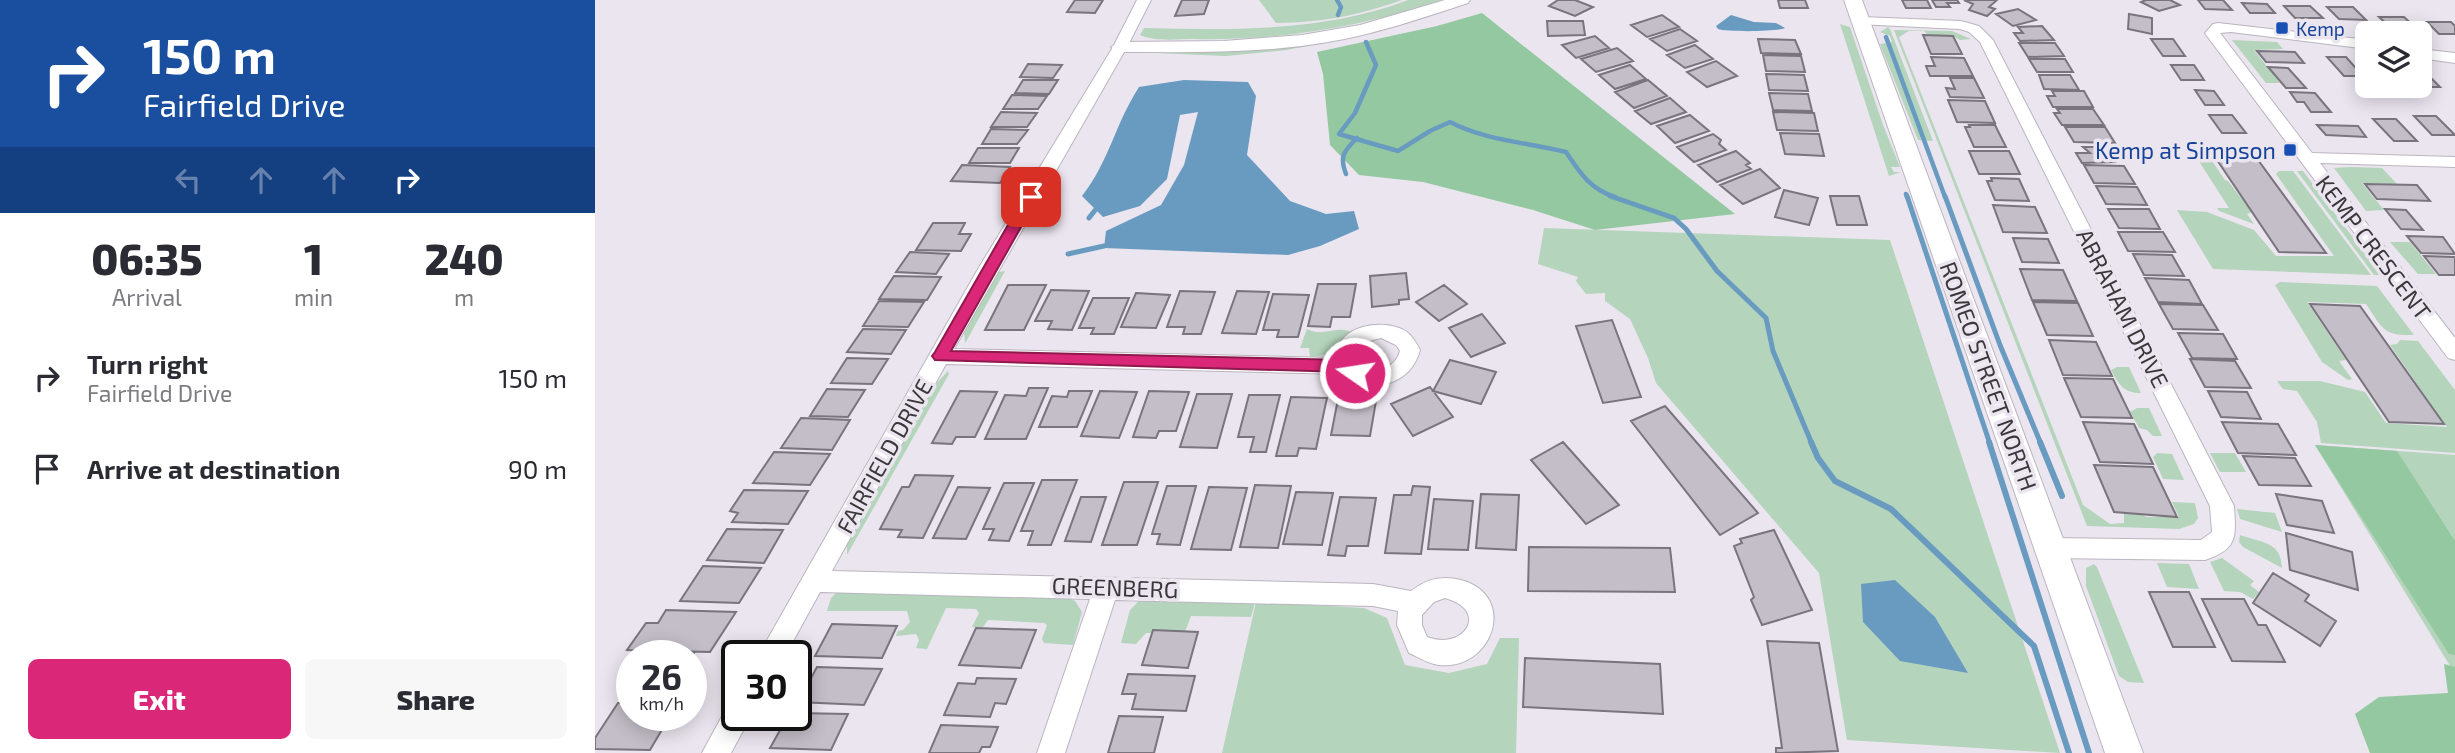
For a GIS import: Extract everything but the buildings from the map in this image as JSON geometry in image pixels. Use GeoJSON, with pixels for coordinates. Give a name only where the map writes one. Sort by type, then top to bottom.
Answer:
{"type":"FeatureCollection","features":[{"type":"Feature","properties":{"kind":"main road","name":"ROMEO STREET NORTH"},"geometry":{"type":"LineString","coordinates":[[1858,11],[2124,753]]}},
{"type":"Feature","properties":{"kind":"street","name":"FAIRFIELD DRIVE"},"geometry":{"type":"LineString","coordinates":[[780,640],[988,269],[1144,0]]}},
{"type":"Feature","properties":{"kind":"street"},"geometry":{"type":"LineString","coordinates":[[1119,47],[1285,43],[1374,26],[1462,0]]}},
{"type":"Feature","properties":{"kind":"street","name":"ABRAHAM DRIVE"},"geometry":{"type":"LineString","coordinates":[[1858,11],[1961,25],[1973,29],[1986,40],[2222,506],[2224,536],[2205,550],[2051,548]]}},
{"type":"Feature","properties":{"kind":"street","name":"KEMP CRESCENT"},"geometry":{"type":"LineString","coordinates":[[2355,43],[2231,28],[2213,30],[2211,33],[2455,353]]}},
{"type":"Feature","properties":{"kind":"street"},"geometry":{"type":"LineString","coordinates":[[2432,55],[2455,58]]}},
{"type":"Feature","properties":{"kind":"street"},"geometry":{"type":"LineString","coordinates":[[2306,158],[2455,162]]}},
{"type":"Feature","properties":{"kind":"street"},"geometry":{"type":"LineString","coordinates":[[940,356],[1348,366]]}},
{"type":"Feature","properties":{"kind":"street","name":"GREENBERG"},"geometry":{"type":"LineString","coordinates":[[814,581],[1373,596],[1415,603]]}},
{"type":"Feature","properties":{"kind":"street"},"geometry":{"type":"LineString","coordinates":[[1051,753],[1106,589]]}},
{"type":"Feature","properties":{"kind":"street"},"geometry":{"type":"LineString","coordinates":[[716,753],[728,731]]}},
{"type":"Feature","properties":{"kind":"green space"},"geometry":{"type":"Polygon","coordinates":[[[1259,0],[1402,0],[1340,17],[1276,23],[1259,0]]]}},
{"type":"Feature","properties":{"kind":"green space"},"geometry":{"type":"Polygon","coordinates":[[[1408,0],[1442,0],[1381,18],[1288,35],[1167,40],[1140,35],[1144,28],[1278,27],[1311,23],[1344,18],[1408,0]]]}},
{"type":"Feature","properties":{"kind":"green space"},"geometry":{"type":"Polygon","coordinates":[[[1482,13],[1735,214],[1595,230],[1533,210],[1423,182],[1359,175],[1330,145],[1323,74],[1317,52],[1437,26],[1482,13]]]}},
{"type":"Feature","properties":{"kind":"green space"},"geometry":{"type":"Polygon","coordinates":[[[1840,24],[1850,27],[1900,167],[1891,167],[1894,172],[1901,172],[1889,176],[1840,24]]]}},
{"type":"Feature","properties":{"kind":"green space"},"geometry":{"type":"Polygon","coordinates":[[[1888,27],[1933,141],[1918,140],[1880,44],[1892,42],[1890,36],[1880,32],[1888,27]]]}},
{"type":"Feature","properties":{"kind":"green space"},"geometry":{"type":"Polygon","coordinates":[[[1894,30],[1952,31],[1971,39],[1928,35],[1924,31],[1909,31],[1899,37],[2083,505],[2110,524],[2124,523],[2124,513],[2142,514],[2146,517],[2179,517],[2172,502],[2195,503],[2198,518],[2194,524],[2179,529],[2087,526],[1894,30]]]}},
{"type":"Feature","properties":{"kind":"green space"},"geometry":{"type":"Polygon","coordinates":[[[2232,40],[2277,42],[2283,49],[2254,50],[2280,83],[2266,83],[2232,40]]]}},
{"type":"Feature","properties":{"kind":"green space"},"geometry":{"type":"Polygon","coordinates":[[[1325,42],[1287,50],[1226,56],[1130,52],[1233,51],[1325,42]]]}},
{"type":"Feature","properties":{"kind":"green space"},"geometry":{"type":"Polygon","coordinates":[[[2202,146],[2207,146],[2211,154],[2208,155],[2225,180],[2252,212],[2247,214],[2254,224],[2217,208],[2229,208],[2191,149],[2204,149],[2202,146]]]}},
{"type":"Feature","properties":{"kind":"green space"},"geometry":{"type":"Polygon","coordinates":[[[2334,168],[2382,168],[2397,184],[2362,183],[2384,210],[2366,211],[2334,168]]]}},
{"type":"Feature","properties":{"kind":"green space"},"geometry":{"type":"Polygon","coordinates":[[[2279,171],[2293,171],[2371,275],[2213,269],[2177,210],[2207,212],[2254,230],[2276,256],[2334,256],[2276,174],[2279,171]]]}},
{"type":"Feature","properties":{"kind":"green space"},"geometry":{"type":"Polygon","coordinates":[[[2297,171],[2303,171],[2381,275],[2374,275],[2297,171]]]}},
{"type":"Feature","properties":{"kind":"green space"},"geometry":{"type":"Polygon","coordinates":[[[1544,228],[1890,240],[2060,753],[1847,740],[1819,573],[1656,383],[1630,319],[1605,301],[1605,293],[1586,294],[1576,281],[1578,277],[1538,264],[1544,228]]]}},
{"type":"Feature","properties":{"kind":"green space"},"geometry":{"type":"Polygon","coordinates":[[[2390,242],[2410,242],[2436,274],[2418,274],[2390,242]]]}},
{"type":"Feature","properties":{"kind":"green space"},"geometry":{"type":"Polygon","coordinates":[[[1005,271],[965,343],[964,331],[998,272],[1005,271]]]}},
{"type":"Feature","properties":{"kind":"green space"},"geometry":{"type":"Polygon","coordinates":[[[2280,282],[2377,286],[2414,335],[2396,334],[2385,329],[2366,304],[2307,302],[2346,360],[2339,361],[2352,379],[2348,380],[2322,362],[2275,285],[2280,282]]]}},
{"type":"Feature","properties":{"kind":"green space"},"geometry":{"type":"Polygon","coordinates":[[[1307,329],[1353,333],[1335,351],[1310,357],[1309,348],[1300,348],[1307,329]]]}},
{"type":"Feature","properties":{"kind":"green space"},"geometry":{"type":"Polygon","coordinates":[[[2400,340],[2418,341],[2455,390],[2455,453],[2321,443],[2317,422],[2297,391],[2283,389],[2277,381],[2320,381],[2365,392],[2386,423],[2447,427],[2390,345],[2397,344],[2400,340]]]}},
{"type":"Feature","properties":{"kind":"green space"},"geometry":{"type":"Polygon","coordinates":[[[2129,367],[2141,393],[2130,392],[2120,384],[2111,370],[2129,367]]]}},
{"type":"Feature","properties":{"kind":"green space"},"geometry":{"type":"Polygon","coordinates":[[[948,371],[949,374],[847,555],[847,540],[935,385],[948,371]]]}},
{"type":"Feature","properties":{"kind":"green space"},"geometry":{"type":"Polygon","coordinates":[[[2137,408],[2149,408],[2162,436],[2153,436],[2147,430],[2139,428],[2130,412],[2137,408]]]}},
{"type":"Feature","properties":{"kind":"green space"},"geometry":{"type":"Polygon","coordinates":[[[2315,445],[2455,455],[2455,674],[2315,445]]]}},
{"type":"Feature","properties":{"kind":"green space"},"geometry":{"type":"Polygon","coordinates":[[[2315,445],[2397,451],[2455,541],[2455,655],[2449,654],[2315,445]]]}},
{"type":"Feature","properties":{"kind":"green space"},"geometry":{"type":"Polygon","coordinates":[[[2157,453],[2172,454],[2184,480],[2163,479],[2153,457],[2157,453]]]}},
{"type":"Feature","properties":{"kind":"green space"},"geometry":{"type":"Polygon","coordinates":[[[2210,453],[2235,453],[2246,472],[2220,472],[2210,453]]]}},
{"type":"Feature","properties":{"kind":"green space"},"geometry":{"type":"Polygon","coordinates":[[[2237,509],[2275,513],[2282,532],[2240,519],[2237,509]]]}},
{"type":"Feature","properties":{"kind":"green space"},"geometry":{"type":"Polygon","coordinates":[[[2240,535],[2269,544],[2278,553],[2282,568],[2243,547],[2239,542],[2240,535]]]}},
{"type":"Feature","properties":{"kind":"green space"},"geometry":{"type":"Polygon","coordinates":[[[2222,558],[2254,581],[2250,585],[2259,592],[2253,599],[2240,592],[2224,591],[2210,562],[2222,558]]]}},
{"type":"Feature","properties":{"kind":"green space"},"geometry":{"type":"Polygon","coordinates":[[[2157,563],[2189,564],[2199,589],[2167,587],[2157,563]]]}},
{"type":"Feature","properties":{"kind":"green space"},"geometry":{"type":"Polygon","coordinates":[[[2094,564],[2144,683],[2128,682],[2119,676],[2086,586],[2086,568],[2094,564]]]}},
{"type":"Feature","properties":{"kind":"green space"},"geometry":{"type":"Polygon","coordinates":[[[838,591],[1065,596],[1075,601],[1082,612],[1073,645],[1044,643],[1042,639],[1047,625],[1044,623],[988,620],[983,627],[972,627],[979,613],[976,609],[946,608],[927,649],[916,648],[919,640],[916,634],[896,636],[898,631],[903,630],[910,622],[907,611],[827,611],[831,598],[838,591]]]}},
{"type":"Feature","properties":{"kind":"green space"},"geometry":{"type":"Polygon","coordinates":[[[1140,600],[1255,603],[1251,617],[1191,616],[1185,632],[1146,633],[1136,644],[1121,643],[1130,610],[1140,600]]]}},
{"type":"Feature","properties":{"kind":"green space"},"geometry":{"type":"Polygon","coordinates":[[[1256,602],[1364,608],[1387,618],[1405,665],[1449,673],[1487,664],[1500,638],[1519,638],[1516,753],[1222,753],[1256,602]]]}},
{"type":"Feature","properties":{"kind":"green space"},"geometry":{"type":"Polygon","coordinates":[[[2444,664],[2455,667],[2455,753],[2370,753],[2355,714],[2379,697],[2448,693],[2444,664]]]}},
{"type":"Feature","properties":{"kind":"water"},"geometry":{"type":"Polygon","coordinates":[[[1731,15],[1754,22],[1776,23],[1785,28],[1751,31],[1718,29],[1716,26],[1731,15]]]}},
{"type":"Feature","properties":{"kind":"water"},"geometry":{"type":"Polygon","coordinates":[[[1184,80],[1248,82],[1256,96],[1247,155],[1290,201],[1326,214],[1354,211],[1359,229],[1320,246],[1288,255],[1104,248],[1106,231],[1161,205],[1184,165],[1198,112],[1180,115],[1167,179],[1140,206],[1103,217],[1082,196],[1099,170],[1139,87],[1184,80]]]}},
{"type":"Feature","properties":{"kind":"water"},"geometry":{"type":"Polygon","coordinates":[[[1895,580],[1935,617],[1968,673],[1900,661],[1863,622],[1861,584],[1895,580]]]}},
{"type":"Feature","properties":{"kind":"waterway"},"geometry":{"type":"LineString","coordinates":[[1337,0],[1341,7],[1338,15]]}},
{"type":"Feature","properties":{"kind":"waterway"},"geometry":{"type":"LineString","coordinates":[[1886,37],[1945,197]]}},
{"type":"Feature","properties":{"kind":"waterway"},"geometry":{"type":"LineString","coordinates":[[1356,139],[1339,134],[1355,113],[1376,65],[1366,42]]}},
{"type":"Feature","properties":{"kind":"waterway"},"geometry":{"type":"LineString","coordinates":[[1356,139],[1398,151],[1450,122],[1492,137],[1566,152],[1592,185],[1615,197]]}},
{"type":"Feature","properties":{"kind":"waterway"},"geometry":{"type":"LineString","coordinates":[[1346,174],[1344,154],[1356,139]]}},
{"type":"Feature","properties":{"kind":"waterway"},"geometry":{"type":"LineString","coordinates":[[1610,196],[1674,218],[1686,229],[1717,271],[1766,318],[1773,351],[1812,444]]}},
{"type":"Feature","properties":{"kind":"waterway"},"geometry":{"type":"LineString","coordinates":[[1907,196],[1990,444]]}},
{"type":"Feature","properties":{"kind":"waterway"},"geometry":{"type":"LineString","coordinates":[[1945,196],[2000,345],[2041,444]]}},
{"type":"Feature","properties":{"kind":"waterway"},"geometry":{"type":"LineString","coordinates":[[1089,218],[1096,209]]}},
{"type":"Feature","properties":{"kind":"waterway"},"geometry":{"type":"LineString","coordinates":[[1068,254],[1104,246]]}},
{"type":"Feature","properties":{"kind":"waterway"},"geometry":{"type":"LineString","coordinates":[[1811,442],[1818,458],[1835,481],[1891,509],[2034,646],[2069,753]]}},
{"type":"Feature","properties":{"kind":"waterway"},"geometry":{"type":"LineString","coordinates":[[1989,442],[2089,753]]}},
{"type":"Feature","properties":{"kind":"waterway"},"geometry":{"type":"LineString","coordinates":[[2040,442],[2062,496]]}},
{"type":"Feature","properties":{"kind":"place","name":"Kemp"},"geometry":{"type":"Point","coordinates":[2282,28]}},
{"type":"Feature","properties":{"kind":"place","name":"Kemp at Simpson"},"geometry":{"type":"Point","coordinates":[2290,150]}},
{"type":"Feature","properties":{"kind":"route"},"geometry":{"type":"LineString","coordinates":[[1031,197],[940,356],[1348,366],[1355,373]]}}]}
